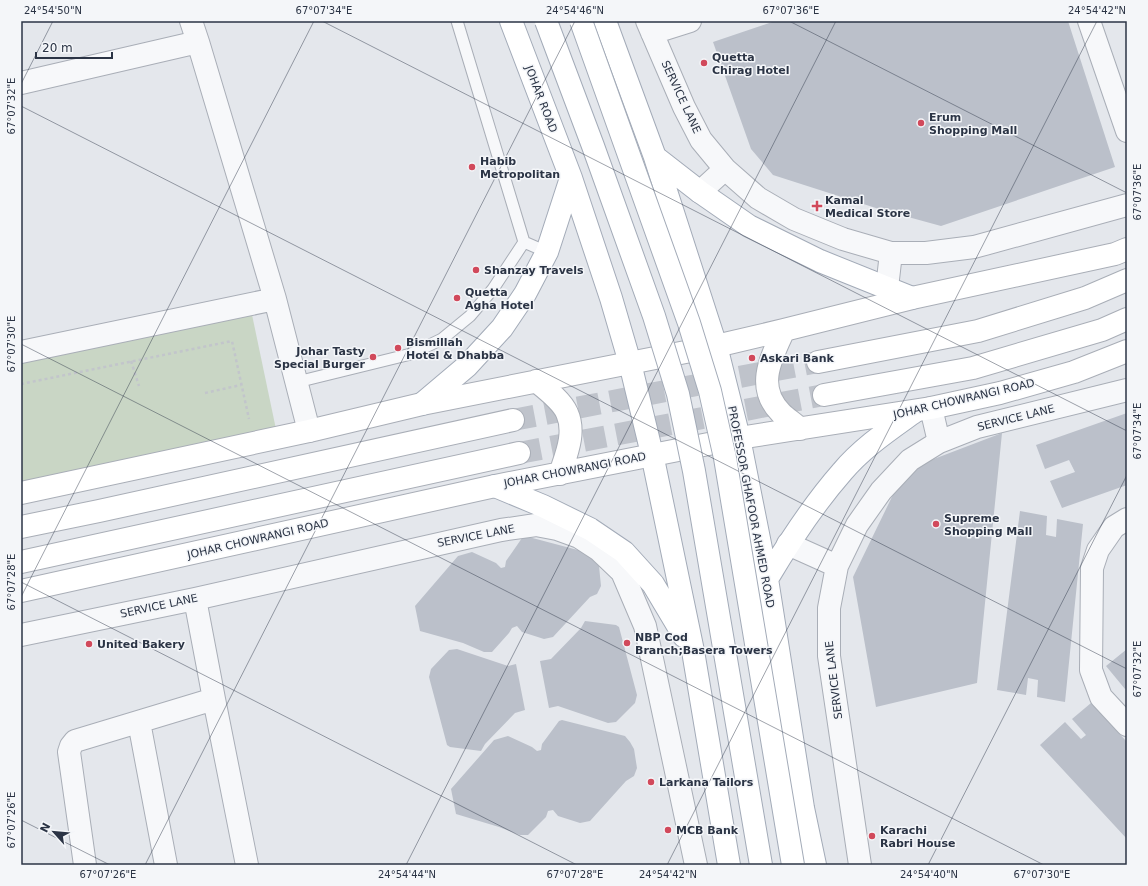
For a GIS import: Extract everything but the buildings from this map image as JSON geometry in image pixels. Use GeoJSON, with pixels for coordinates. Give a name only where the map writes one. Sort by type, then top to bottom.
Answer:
{"type":"FeatureCollection","features":[{"type":"Feature","properties":{"kind":"main road","name":"JOHAR ROAD"},"geometry":{"type":"LineString","coordinates":[[511,21],[571,178],[611,298],[630,363],[652,454],[692,651],[729,865]]}},
{"type":"Feature","properties":{"kind":"main road"},"geometry":{"type":"LineString","coordinates":[[546,21],[654,316],[678,394],[694,471],[761,865]]}},
{"type":"Feature","properties":{"kind":"main road"},"geometry":{"type":"LineString","coordinates":[[581,21],[689,323],[710,391],[724,458],[793,865]]}},
{"type":"Feature","properties":{"kind":"main road"},"geometry":{"type":"LineString","coordinates":[[605,21],[655,157],[700,192],[749,226],[820,261],[912,298]]}},
{"type":"Feature","properties":{"kind":"main road","name":"PROFESSOR GHAFOOR AHMED ROAD"},"geometry":{"type":"LineString","coordinates":[[655,157],[716,346],[739,438],[767,579],[803,808],[815,865]]}},
{"type":"Feature","properties":{"kind":"main road"},"geometry":{"type":"LineString","coordinates":[[422,404],[467,366],[502,328],[525,294],[547,252],[571,178]]}},
{"type":"Feature","properties":{"kind":"main road"},"geometry":{"type":"LineString","coordinates":[[21,493],[309,431],[422,404],[716,346],[912,298],[1115,254],[1127,249]]}},
{"type":"Feature","properties":{"kind":"main road"},"geometry":{"type":"LineString","coordinates":[[818,362],[978,330],[1085,298],[1127,280]]}},
{"type":"Feature","properties":{"kind":"main road"},"geometry":{"type":"LineString","coordinates":[[824,395],[973,368],[1102,330],[1127,319]]}},
{"type":"Feature","properties":{"kind":"main road"},"geometry":{"type":"LineString","coordinates":[[784,330],[770,360],[766,378],[769,395],[780,412],[800,429]]}},
{"type":"Feature","properties":{"kind":"main road","name":"JOHAR CHOWRANGI ROAD"},"geometry":{"type":"LineString","coordinates":[[21,591],[495,486],[560,474],[652,454],[739,438],[923,410],[1000,393],[1074,372],[1127,351]]}},
{"type":"Feature","properties":{"kind":"main road"},"geometry":{"type":"LineString","coordinates":[[536,381],[556,398],[567,412],[571,432],[568,451],[560,474]]}},
{"type":"Feature","properties":{"kind":"main road"},"geometry":{"type":"LineString","coordinates":[[767,579],[788,544],[814,506],[842,471],[871,444],[923,410]]}},
{"type":"Feature","properties":{"kind":"main road"},"geometry":{"type":"LineString","coordinates":[[21,527],[513,420]]}},
{"type":"Feature","properties":{"kind":"main road"},"geometry":{"type":"LineString","coordinates":[[21,562],[519,453]]}},
{"type":"Feature","properties":{"kind":"main road"},"geometry":{"type":"LineString","coordinates":[[495,486],[540,516],[590,529],[624,552],[653,584],[692,651]]}},
{"type":"Feature","properties":{"kind":"street"},"geometry":{"type":"LineString","coordinates":[[191,21],[275,299],[309,431]]}},
{"type":"Feature","properties":{"kind":"street"},"geometry":{"type":"LineString","coordinates":[[649,27],[690,21]]}},
{"type":"Feature","properties":{"kind":"street"},"geometry":{"type":"LineString","coordinates":[[1089,21],[1127,131]]}},
{"type":"Feature","properties":{"kind":"street","name":"SERVICE LANE"},"geometry":{"type":"LineString","coordinates":[[649,27],[694,127],[702,140],[725,169],[758,198],[794,219],[844,240],[891,253],[926,253],[974,247],[1127,205]]}},
{"type":"Feature","properties":{"kind":"street"},"geometry":{"type":"LineString","coordinates":[[21,83],[198,42]]}},
{"type":"Feature","properties":{"kind":"street"},"geometry":{"type":"LineString","coordinates":[[700,192],[725,169]]}},
{"type":"Feature","properties":{"kind":"street"},"geometry":{"type":"LineString","coordinates":[[887,288],[891,253]]}},
{"type":"Feature","properties":{"kind":"street"},"geometry":{"type":"LineString","coordinates":[[21,352],[275,299]]}},
{"type":"Feature","properties":{"kind":"street","name":"SERVICE LANE"},"geometry":{"type":"LineString","coordinates":[[860,865],[829,656],[829,608],[837,566],[857,525],[881,491],[910,460],[939,442],[977,427],[1127,390]]}},
{"type":"Feature","properties":{"kind":"street"},"geometry":{"type":"LineString","coordinates":[[923,410],[939,442]]}},
{"type":"Feature","properties":{"kind":"street","name":"SERVICE LANE"},"geometry":{"type":"LineString","coordinates":[[21,635],[195,599],[501,530],[540,516],[557,529],[580,537],[599,550],[622,572],[645,626],[696,865]]}},
{"type":"Feature","properties":{"kind":"street"},"geometry":{"type":"LineString","coordinates":[[1127,519],[1114,527],[1098,550],[1092,568],[1091,670],[1101,697],[1127,725]]}},
{"type":"Feature","properties":{"kind":"street"},"geometry":{"type":"LineString","coordinates":[[788,544],[837,566]]}},
{"type":"Feature","properties":{"kind":"street"},"geometry":{"type":"LineString","coordinates":[[195,599],[247,865]]}},
{"type":"Feature","properties":{"kind":"street"},"geometry":{"type":"LineString","coordinates":[[86,865],[69,752],[71,746],[75,741],[214,699]]}},
{"type":"Feature","properties":{"kind":"street"},"geometry":{"type":"LineString","coordinates":[[139,722],[166,865]]}},
{"type":"Feature","properties":{"kind":"lane"},"geometry":{"type":"LineString","coordinates":[[457,21],[524,242],[547,252]]}},
{"type":"Feature","properties":{"kind":"lane"},"geometry":{"type":"LineString","coordinates":[[297,382],[411,354],[442,339],[470,316],[493,289],[524,242]]}},
{"type":"Feature","properties":{"kind":"path"},"geometry":{"type":"LineString","coordinates":[[21,384],[232,340],[251,426]]}},
{"type":"Feature","properties":{"kind":"path"},"geometry":{"type":"LineString","coordinates":[[131,361],[139,386]]}},
{"type":"Feature","properties":{"kind":"path"},"geometry":{"type":"LineString","coordinates":[[205,393],[241,385]]}},
{"type":"Feature","properties":{"kind":"green space"},"geometry":{"type":"Polygon","coordinates":[[[251,310],[277,434],[21,490],[21,361],[251,310]]]}},
{"type":"Feature","properties":{"kind":"tunnel"},"geometry":{"type":"LineString","coordinates":[[513,420],[818,362]]}},
{"type":"Feature","properties":{"kind":"tunnel"},"geometry":{"type":"LineString","coordinates":[[519,453],[824,395]]}},
{"type":"Feature","properties":{"kind":"place","name":"Quetta Chirag Hotel"},"geometry":{"type":"Point","coordinates":[704,63]}},
{"type":"Feature","properties":{"kind":"place","name":"Erum Shopping Mall"},"geometry":{"type":"Point","coordinates":[921,123]}},
{"type":"Feature","properties":{"kind":"place","name":"Habib Metropolitan"},"geometry":{"type":"Point","coordinates":[472,167]}},
{"type":"Feature","properties":{"kind":"place","name":"Kamal Medical Store"},"geometry":{"type":"Point","coordinates":[817,206]}},
{"type":"Feature","properties":{"kind":"place","name":"Shanzay Travels"},"geometry":{"type":"Point","coordinates":[476,270]}},
{"type":"Feature","properties":{"kind":"place","name":"Quetta Agha Hotel"},"geometry":{"type":"Point","coordinates":[457,298]}},
{"type":"Feature","properties":{"kind":"place","name":"Bismillah Hotel & Dhabba"},"geometry":{"type":"Point","coordinates":[398,348]}},
{"type":"Feature","properties":{"kind":"place","name":"Johar Tasty Special Burger"},"geometry":{"type":"Point","coordinates":[373,357]}},
{"type":"Feature","properties":{"kind":"place","name":"Askari Bank"},"geometry":{"type":"Point","coordinates":[752,358]}},
{"type":"Feature","properties":{"kind":"place","name":"Supreme Shopping Mall"},"geometry":{"type":"Point","coordinates":[936,524]}},
{"type":"Feature","properties":{"kind":"place","name":"NBP Cod Branch;Basera Towers"},"geometry":{"type":"Point","coordinates":[627,643]}},
{"type":"Feature","properties":{"kind":"place","name":"United Bakery"},"geometry":{"type":"Point","coordinates":[89,644]}},
{"type":"Feature","properties":{"kind":"place","name":"Larkana Tailors"},"geometry":{"type":"Point","coordinates":[651,782]}},
{"type":"Feature","properties":{"kind":"place","name":"MCB Bank"},"geometry":{"type":"Point","coordinates":[668,830]}},
{"type":"Feature","properties":{"kind":"place","name":"Karachi Rabri House"},"geometry":{"type":"Point","coordinates":[872,836]}}]}
